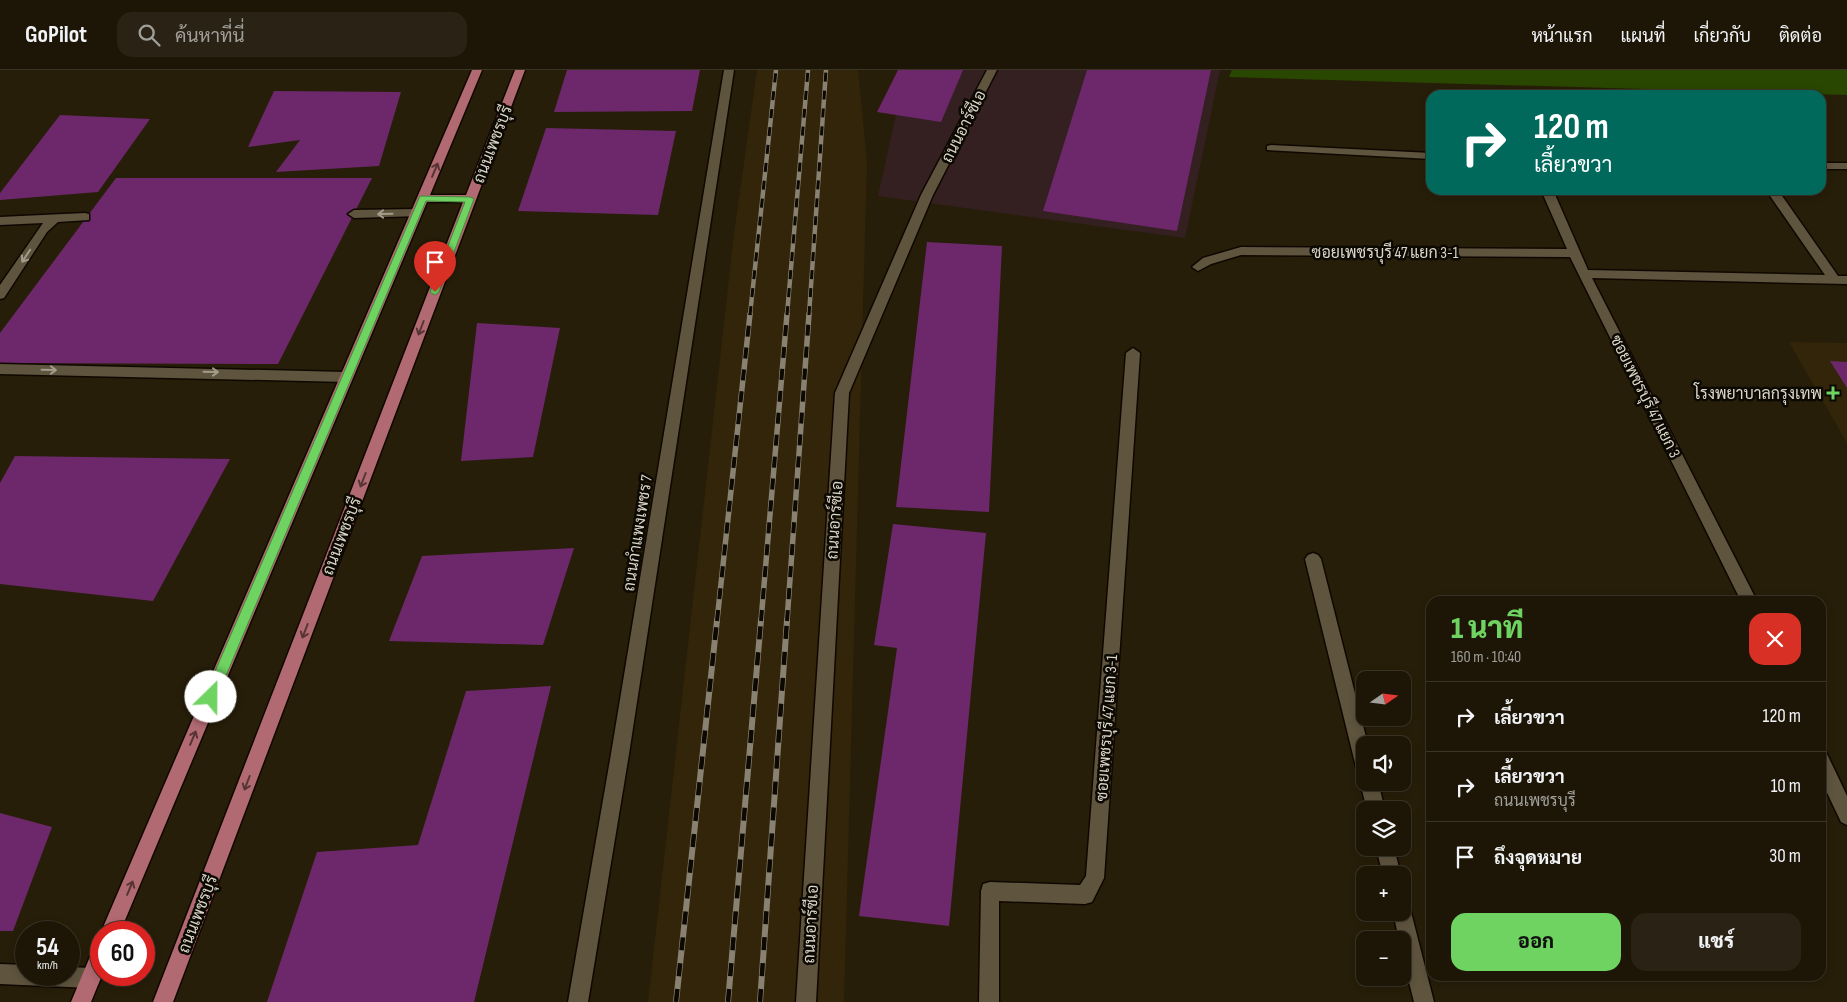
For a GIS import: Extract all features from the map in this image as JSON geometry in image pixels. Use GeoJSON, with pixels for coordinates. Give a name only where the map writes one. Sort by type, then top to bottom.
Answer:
{"type":"FeatureCollection","features":[{"type":"Feature","properties":{"kind":"main road"},"geometry":{"type":"LineString","coordinates":[[116,921],[477,70]]}},
{"type":"Feature","properties":{"kind":"main road","name":"ถนนเพชรบุรี"},"geometry":{"type":"LineString","coordinates":[[163,1002],[520,70]]}},
{"type":"Feature","properties":{"kind":"main road"},"geometry":{"type":"LineString","coordinates":[[423,198],[470,199]]}},
{"type":"Feature","properties":{"kind":"main road"},"geometry":{"type":"LineString","coordinates":[[81,1002],[90,982]]}},
{"type":"Feature","properties":{"kind":"street","name":"ถนนกำแพงเพชร 7"},"geometry":{"type":"LineString","coordinates":[[578,1002],[729,70]]}},
{"type":"Feature","properties":{"kind":"street","name":"ถนนอาร์ซีเอ"},"geometry":{"type":"LineString","coordinates":[[806,1002],[842,393],[927,195],[992,70]]}},
{"type":"Feature","properties":{"kind":"street"},"geometry":{"type":"LineString","coordinates":[[1271,148],[1426,156]]}},
{"type":"Feature","properties":{"kind":"street"},"geometry":{"type":"LineString","coordinates":[[1826,166],[1847,166]]}},
{"type":"Feature","properties":{"kind":"street","name":"ซอยเพชรบุรี 47 แยก 3"},"geometry":{"type":"LineString","coordinates":[[1549,195],[1584,274],[1745,596]]}},
{"type":"Feature","properties":{"kind":"street"},"geometry":{"type":"LineString","coordinates":[[1775,195],[1834,279]]}},
{"type":"Feature","properties":{"kind":"street"},"geometry":{"type":"LineString","coordinates":[[354,214],[416,213]]}},
{"type":"Feature","properties":{"kind":"street"},"geometry":{"type":"LineString","coordinates":[[0,221],[85,217]]}},
{"type":"Feature","properties":{"kind":"street"},"geometry":{"type":"LineString","coordinates":[[0,294],[44,229],[54,219]]}},
{"type":"Feature","properties":{"kind":"street","name":"ซอยเพชรบุรี 47 แยก 3-1"},"geometry":{"type":"LineString","coordinates":[[1198,267],[1207,261],[1241,251],[1575,253]]}},
{"type":"Feature","properties":{"kind":"street"},"geometry":{"type":"LineString","coordinates":[[1584,274],[1847,280]]}},
{"type":"Feature","properties":{"kind":"street","name":"ซอยเพชรบุรี 47 แยก 3-1"},"geometry":{"type":"LineString","coordinates":[[989,1002],[990,892],[1085,895],[1095,878],[1133,353]]}},
{"type":"Feature","properties":{"kind":"street"},"geometry":{"type":"LineString","coordinates":[[0,369],[346,376]]}},
{"type":"Feature","properties":{"kind":"street"},"geometry":{"type":"LineString","coordinates":[[1312,559],[1357,736]]}},
{"type":"Feature","properties":{"kind":"street"},"geometry":{"type":"LineString","coordinates":[[1826,771],[1847,816]]}},
{"type":"Feature","properties":{"kind":"street"},"geometry":{"type":"LineString","coordinates":[[1404,921],[1424,1002]]}},
{"type":"Feature","properties":{"kind":"street"},"geometry":{"type":"LineString","coordinates":[[0,974],[90,978]]}},
{"type":"Feature","properties":{"kind":"shaded area"},"geometry":{"type":"Polygon","coordinates":[[[757,70],[858,70],[867,161],[844,1002],[648,1002],[734,234],[757,70]]]}},
{"type":"Feature","properties":{"kind":"shaded area"},"geometry":{"type":"Polygon","coordinates":[[[906,70],[1220,70],[1185,238],[878,196],[906,70]]]}},
{"type":"Feature","properties":{"kind":"shaded area","name":"โรงพยาบาลกรุงเทพ"},"geometry":{"type":"Polygon","coordinates":[[[1789,342],[1847,343],[1847,443],[1789,342]]]}},
{"type":"Feature","properties":{"kind":"green space"},"geometry":{"type":"Polygon","coordinates":[[[1232,70],[1847,70],[1847,95],[1826,94],[1826,90],[1675,90],[1229,77],[1232,70]]]}},
{"type":"Feature","properties":{"kind":"building"},"geometry":{"type":"Polygon","coordinates":[[[567,70],[700,70],[692,111],[554,112],[567,70]]]}},
{"type":"Feature","properties":{"kind":"building"},"geometry":{"type":"Polygon","coordinates":[[[898,70],[963,70],[941,122],[877,112],[898,70]]]}},
{"type":"Feature","properties":{"kind":"building"},"geometry":{"type":"Polygon","coordinates":[[[1087,70],[1211,70],[1177,231],[1043,211],[1087,70]]]}},
{"type":"Feature","properties":{"kind":"building"},"geometry":{"type":"Polygon","coordinates":[[[274,91],[401,92],[379,166],[276,172],[300,140],[248,147],[274,91]]]}},
{"type":"Feature","properties":{"kind":"building"},"geometry":{"type":"Polygon","coordinates":[[[60,115],[150,119],[98,192],[0,200],[0,193],[60,115]]]}},
{"type":"Feature","properties":{"kind":"building"},"geometry":{"type":"Polygon","coordinates":[[[546,128],[676,131],[658,215],[518,211],[546,128]]]}},
{"type":"Feature","properties":{"kind":"building"},"geometry":{"type":"Polygon","coordinates":[[[116,178],[372,178],[278,364],[0,363],[0,333],[116,178]]]}},
{"type":"Feature","properties":{"kind":"building"},"geometry":{"type":"Polygon","coordinates":[[[927,242],[1002,246],[989,512],[896,507],[927,242]]]}},
{"type":"Feature","properties":{"kind":"building"},"geometry":{"type":"Polygon","coordinates":[[[477,323],[560,328],[533,457],[461,461],[477,323]]]}},
{"type":"Feature","properties":{"kind":"building"},"geometry":{"type":"Polygon","coordinates":[[[1830,361],[1847,362],[1847,388],[1830,361]]]}},
{"type":"Feature","properties":{"kind":"building"},"geometry":{"type":"Polygon","coordinates":[[[15,456],[230,459],[153,601],[0,584],[0,483],[15,456]]]}},
{"type":"Feature","properties":{"kind":"building"},"geometry":{"type":"Polygon","coordinates":[[[893,524],[986,533],[949,926],[859,916],[897,648],[874,645],[893,524]]]}},
{"type":"Feature","properties":{"kind":"building"},"geometry":{"type":"Polygon","coordinates":[[[574,548],[543,645],[389,641],[422,556],[574,548]]]}},
{"type":"Feature","properties":{"kind":"building"},"geometry":{"type":"Polygon","coordinates":[[[551,686],[474,1002],[267,1002],[317,852],[418,845],[466,691],[551,686]]]}},
{"type":"Feature","properties":{"kind":"building"},"geometry":{"type":"Polygon","coordinates":[[[0,813],[52,827],[17,921],[15,921],[13,931],[0,931],[0,813]]]}},
{"type":"Feature","properties":{"kind":"railway"},"geometry":{"type":"LineString","coordinates":[[750,315],[776,70]]}},
{"type":"Feature","properties":{"kind":"railway"},"geometry":{"type":"LineString","coordinates":[[787,315],[808,70]]}},
{"type":"Feature","properties":{"kind":"railway"},"geometry":{"type":"LineString","coordinates":[[809,315],[826,70]]}},
{"type":"Feature","properties":{"kind":"railway"},"geometry":{"type":"LineString","coordinates":[[717,621],[750,314]]}},
{"type":"Feature","properties":{"kind":"railway"},"geometry":{"type":"LineString","coordinates":[[761,621],[787,314]]}},
{"type":"Feature","properties":{"kind":"railway"},"geometry":{"type":"LineString","coordinates":[[787,621],[809,314]]}},
{"type":"Feature","properties":{"kind":"railway"},"geometry":{"type":"LineString","coordinates":[[676,1002],[717,620]]}},
{"type":"Feature","properties":{"kind":"railway"},"geometry":{"type":"LineString","coordinates":[[728,1002],[761,620]]}},
{"type":"Feature","properties":{"kind":"railway"},"geometry":{"type":"LineString","coordinates":[[760,1002],[787,620]]}},
{"type":"Feature","properties":{"kind":"place","name":"โรงพยาบาลกรุงเทพ"},"geometry":{"type":"Point","coordinates":[1833,393]}},
{"type":"Feature","properties":{"kind":"route"},"geometry":{"type":"LineString","coordinates":[[211,697],[423,198],[470,199],[435,292]]}}]}
